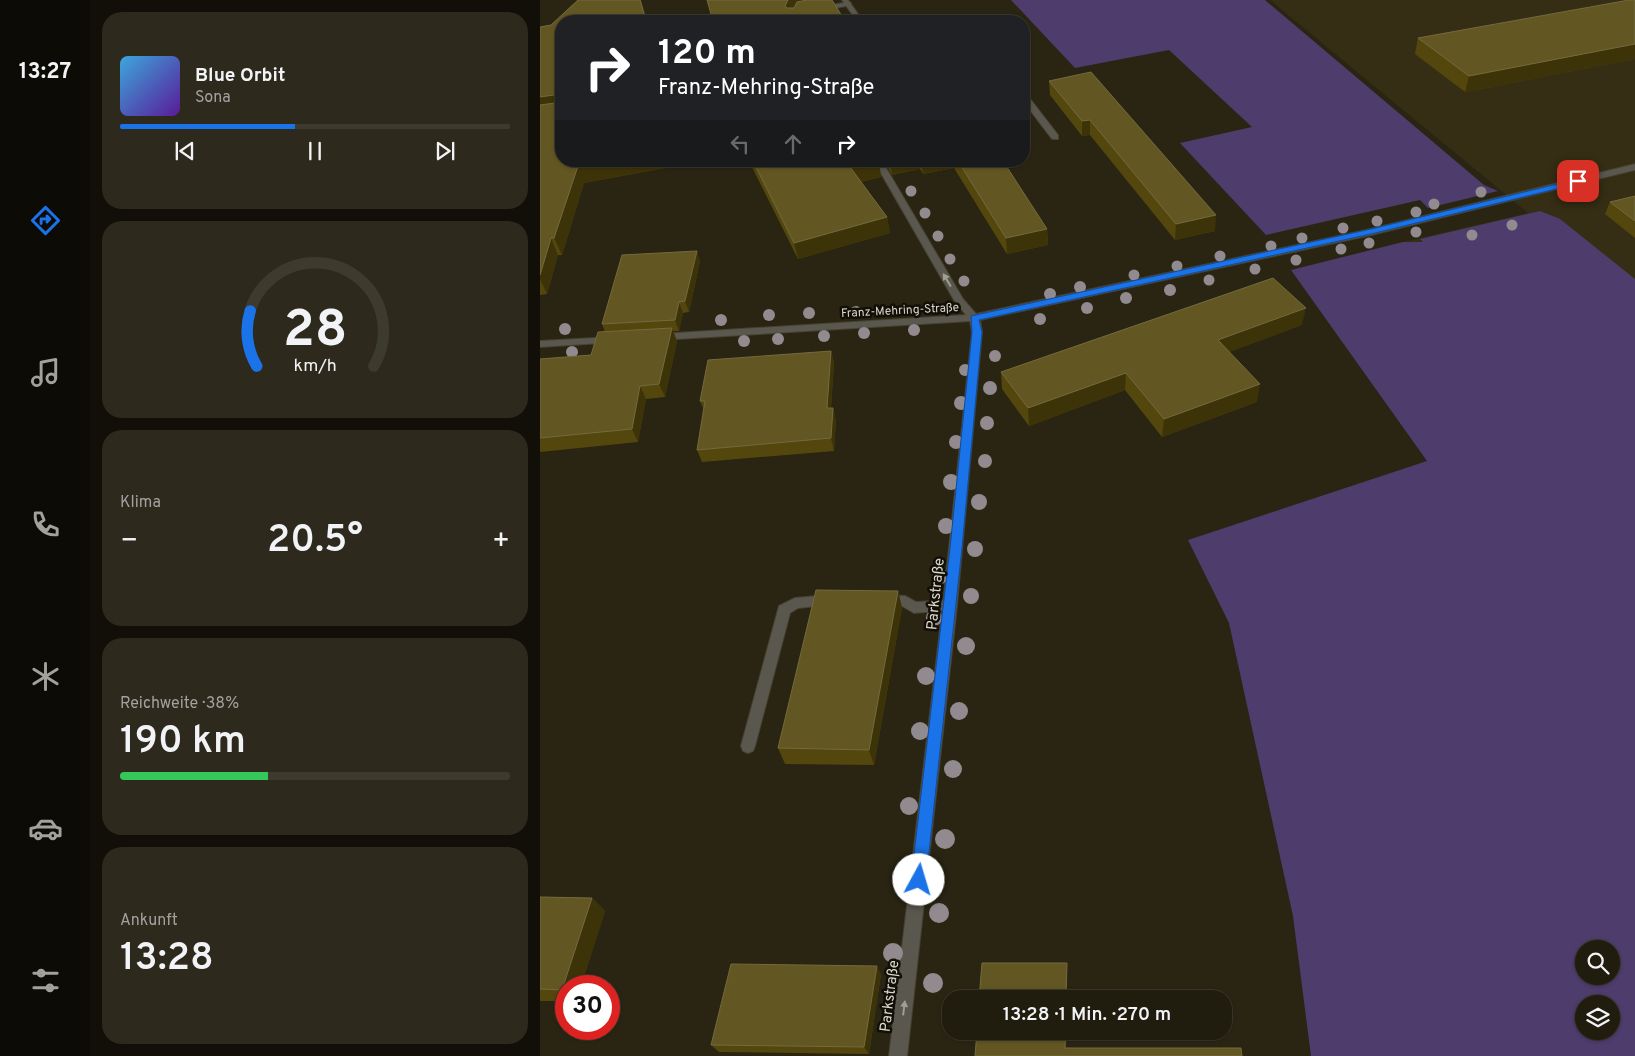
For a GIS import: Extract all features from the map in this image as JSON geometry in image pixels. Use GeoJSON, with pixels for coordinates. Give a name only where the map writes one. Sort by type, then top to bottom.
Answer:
{"type":"FeatureCollection","features":[{"type":"Feature","properties":{"kind":"street"},"geometry":{"type":"LineString","coordinates":[[786,10],[795,13],[847,2],[856,15]]}},
{"type":"Feature","properties":{"kind":"street"},"geometry":{"type":"LineString","coordinates":[[1030,104],[1056,137]]}},
{"type":"Feature","properties":{"kind":"street"},"geometry":{"type":"LineString","coordinates":[[881,167],[959,300],[974,318]]}},
{"type":"Feature","properties":{"kind":"street","name":"Franz-Mehring-Straße"},"geometry":{"type":"LineString","coordinates":[[648,338],[974,318],[1371,232],[1635,167]]}},
{"type":"Feature","properties":{"kind":"street","name":"Parkstraße"},"geometry":{"type":"LineString","coordinates":[[898,1056],[950,605],[977,332],[974,318]]}},
{"type":"Feature","properties":{"kind":"street"},"geometry":{"type":"LineString","coordinates":[[540,344],[629,339]]}},
{"type":"Feature","properties":{"kind":"street"},"geometry":{"type":"LineString","coordinates":[[748,746],[784,610],[795,603],[810,600],[846,600]]}},
{"type":"Feature","properties":{"kind":"street"},"geometry":{"type":"LineString","coordinates":[[873,600],[905,601],[914,608],[950,605]]}},
{"type":"Feature","properties":{"kind":"shaded area"},"geometry":{"type":"Polygon","coordinates":[[[1011,0],[1265,0],[1484,185],[1498,191],[1428,208],[1420,200],[1266,235],[1180,143],[1252,127],[1169,50],[1075,68],[1030,20],[1030,15],[1025,15],[1011,0]]]}},
{"type":"Feature","properties":{"kind":"shaded area"},"geometry":{"type":"Polygon","coordinates":[[[1270,0],[1635,0],[1635,1056],[1620,1040],[1620,995],[1611,995],[1611,985],[1620,985],[1620,940],[1608,940],[1403,242],[1528,213],[1270,0]]]}},
{"type":"Feature","properties":{"kind":"shaded area"},"geometry":{"type":"Polygon","coordinates":[[[1540,211],[1560,219],[1635,279],[1635,1056],[1311,1056],[1293,916],[1229,623],[1188,540],[1427,461],[1291,270],[1403,242],[1423,242],[1420,239],[1540,211]]]}},
{"type":"Feature","properties":{"kind":"building"},"geometry":{"type":"Polygon","coordinates":[[[578,0],[640,0],[644,15],[562,15],[578,0]]]}},
{"type":"Feature","properties":{"kind":"building"},"geometry":{"type":"Polygon","coordinates":[[[707,0],[788,0],[785,6],[787,8],[794,8],[797,2],[832,0],[841,15],[711,15],[707,0]]]}},
{"type":"Feature","properties":{"kind":"building"},"geometry":{"type":"Polygon","coordinates":[[[1635,0],[1635,44],[1469,76],[1418,38],[1635,0]]]}},
{"type":"Feature","properties":{"kind":"building"},"geometry":{"type":"Polygon","coordinates":[[[555,21],[555,96],[540,97],[540,27],[551,25],[555,21]]]}},
{"type":"Feature","properties":{"kind":"building"},"geometry":{"type":"Polygon","coordinates":[[[1091,72],[1216,215],[1176,224],[1090,120],[1082,121],[1049,81],[1091,72]]]}},
{"type":"Feature","properties":{"kind":"building"},"geometry":{"type":"Polygon","coordinates":[[[555,103],[555,167],[578,167],[554,238],[551,238],[540,275],[540,105],[555,103]]]}},
{"type":"Feature","properties":{"kind":"building"},"geometry":{"type":"Polygon","coordinates":[[[756,167],[850,167],[887,217],[794,243],[756,167]]]}},
{"type":"Feature","properties":{"kind":"building"},"geometry":{"type":"Polygon","coordinates":[[[962,167],[1007,167],[1047,229],[1006,238],[962,167]]]}},
{"type":"Feature","properties":{"kind":"building"},"geometry":{"type":"Polygon","coordinates":[[[1635,196],[1635,221],[1610,202],[1635,196]]]}},
{"type":"Feature","properties":{"kind":"building"},"geometry":{"type":"Polygon","coordinates":[[[697,251],[685,301],[679,302],[675,320],[602,324],[622,255],[697,251]]]}},
{"type":"Feature","properties":{"kind":"building"},"geometry":{"type":"Polygon","coordinates":[[[1273,278],[1306,308],[1218,340],[1260,384],[1164,419],[1126,373],[1028,408],[1001,372],[1273,278]]]}},
{"type":"Feature","properties":{"kind":"building"},"geometry":{"type":"Polygon","coordinates":[[[672,328],[659,384],[640,386],[632,429],[540,438],[540,359],[591,355],[598,332],[672,328]]]}},
{"type":"Feature","properties":{"kind":"building"},"geometry":{"type":"Polygon","coordinates":[[[831,351],[827,408],[833,408],[831,438],[697,450],[705,401],[700,401],[708,360],[831,351]]]}},
{"type":"Feature","properties":{"kind":"building"},"geometry":{"type":"Polygon","coordinates":[[[816,590],[898,591],[869,750],[778,748],[816,590]]]}},
{"type":"Feature","properties":{"kind":"building"},"geometry":{"type":"Polygon","coordinates":[[[540,897],[592,898],[567,975],[555,975],[555,990],[540,989],[540,897]]]}},
{"type":"Feature","properties":{"kind":"building"},"geometry":{"type":"Polygon","coordinates":[[[982,963],[1067,963],[1066,990],[980,990],[982,963]]]}},
{"type":"Feature","properties":{"kind":"building"},"geometry":{"type":"Polygon","coordinates":[[[731,964],[877,966],[864,1047],[711,1045],[731,964]]]}},
{"type":"Feature","properties":{"kind":"building"},"geometry":{"type":"Polygon","coordinates":[[[976,1040],[1065,1040],[1065,1048],[1241,1048],[1242,1056],[975,1056],[976,1040]]]}},
{"type":"Feature","properties":{"kind":"route"},"geometry":{"type":"LineString","coordinates":[[919,880],[956,548],[977,332],[974,318],[1371,232],[1578,181]]}}]}
